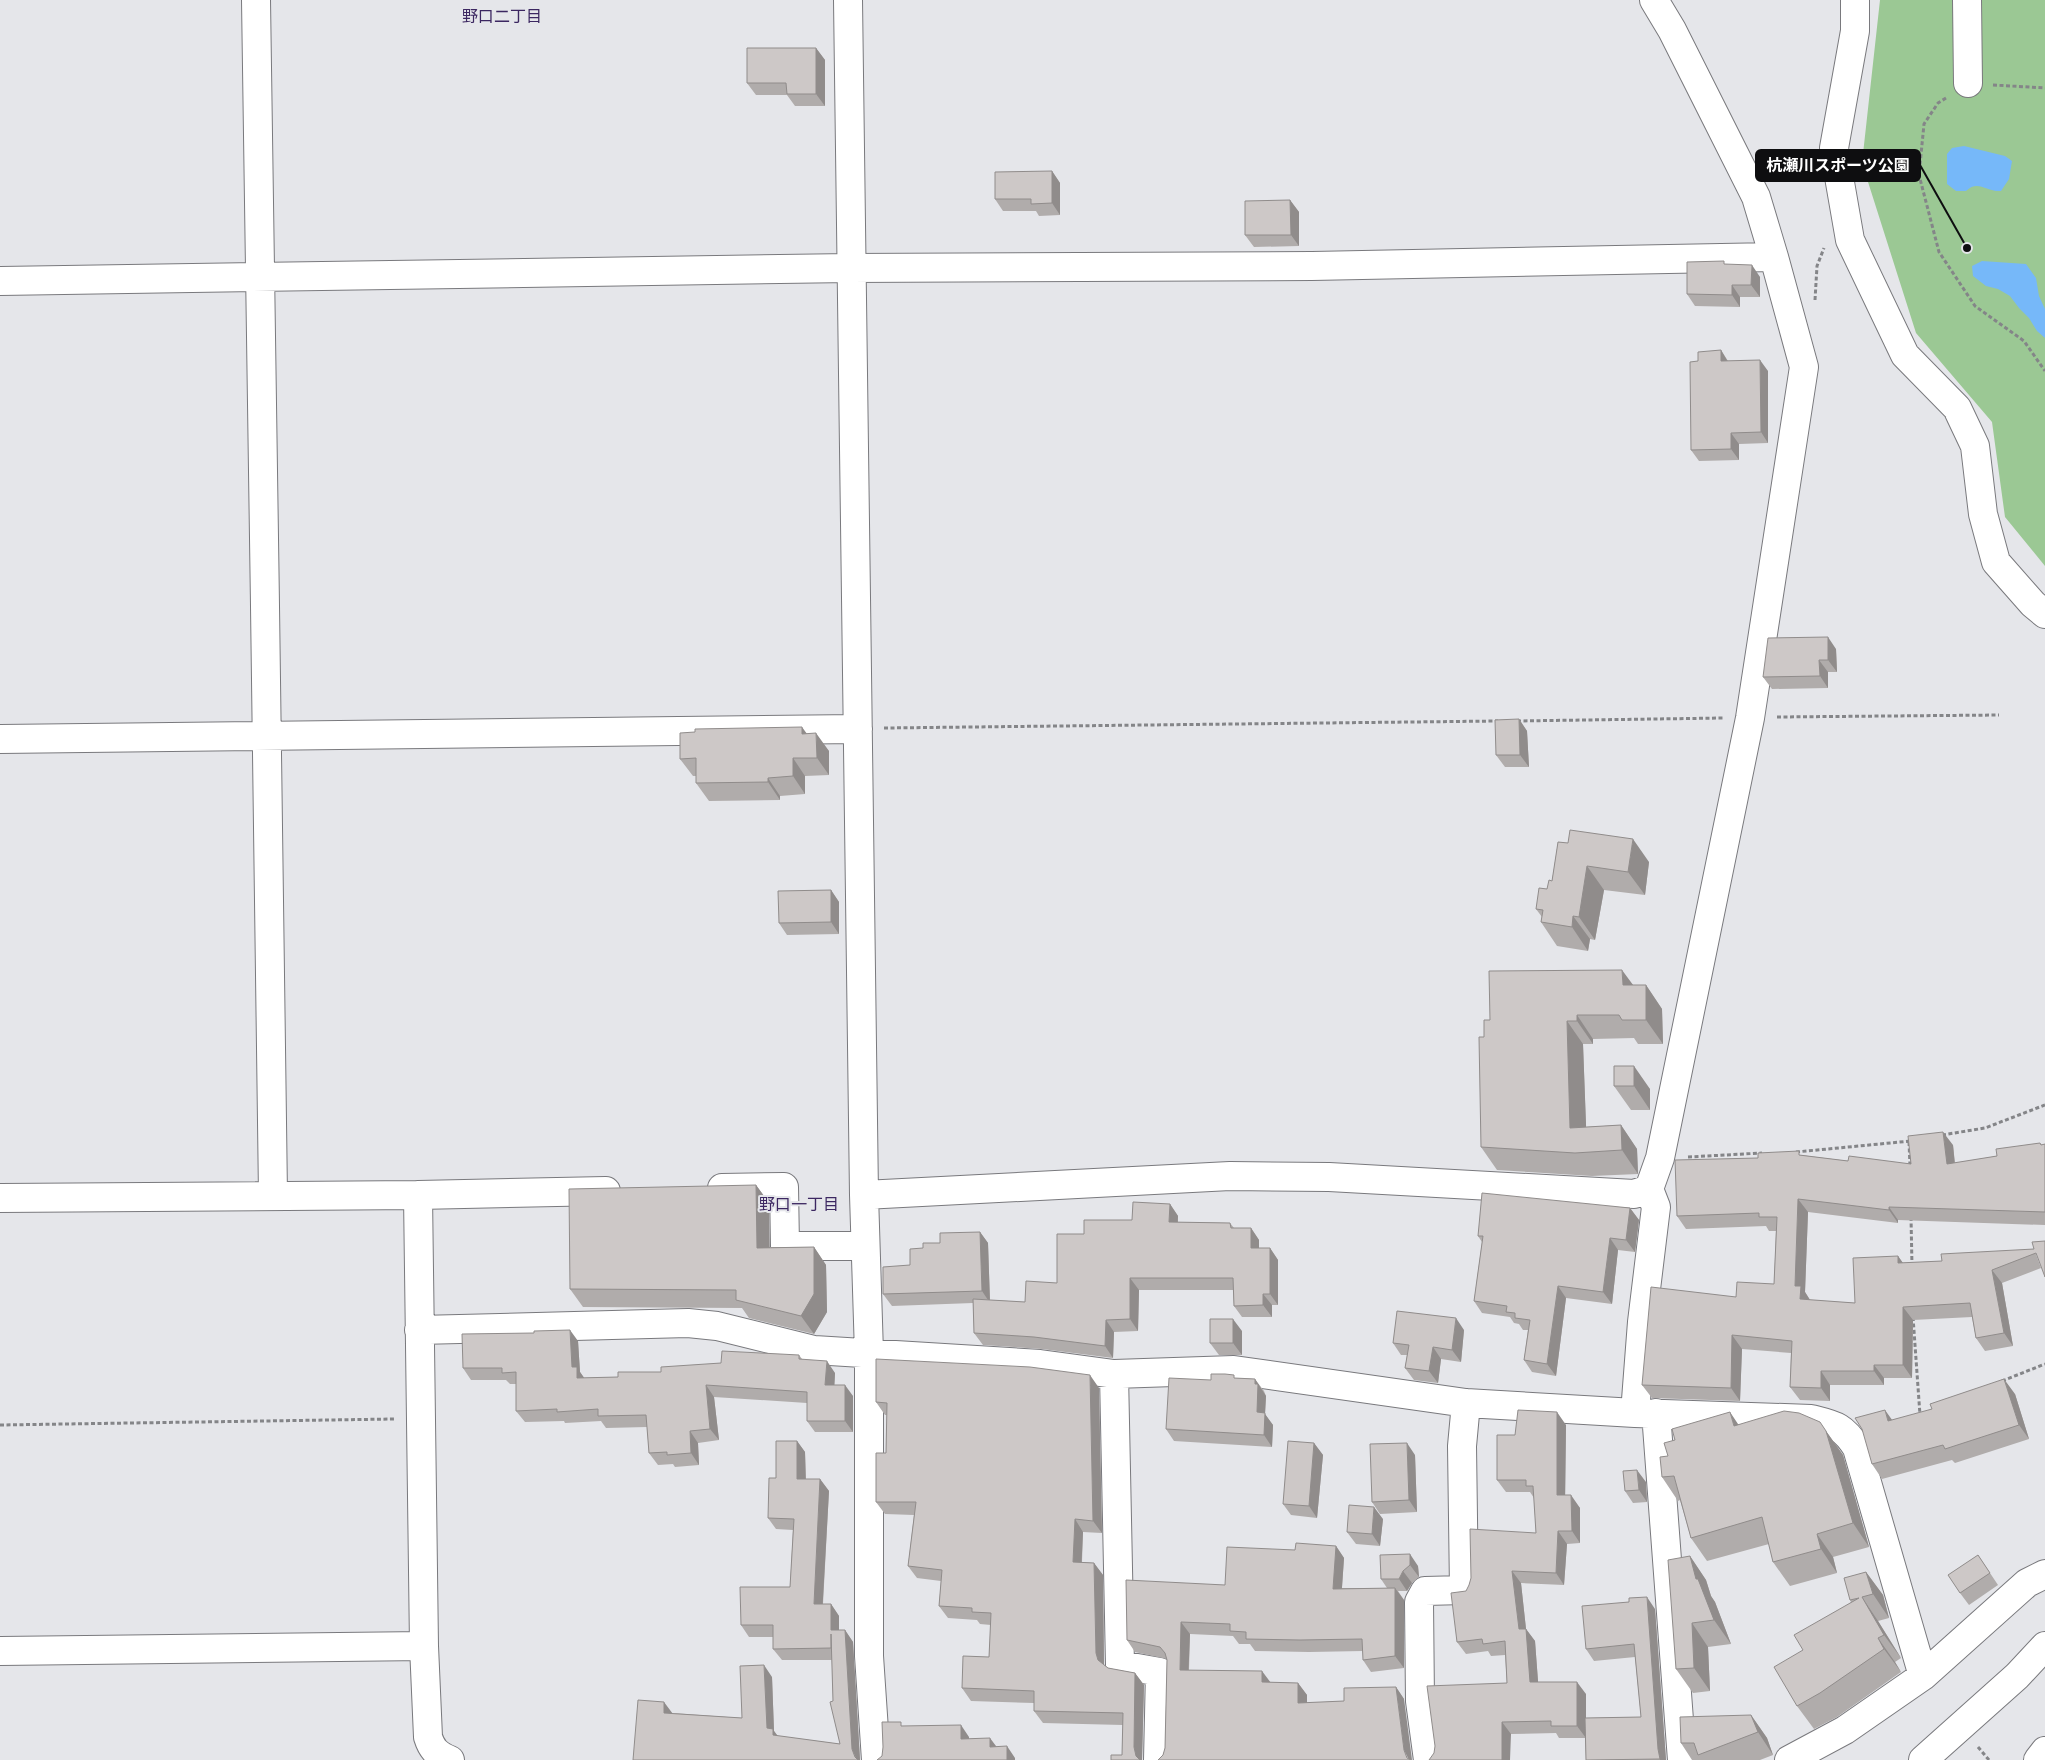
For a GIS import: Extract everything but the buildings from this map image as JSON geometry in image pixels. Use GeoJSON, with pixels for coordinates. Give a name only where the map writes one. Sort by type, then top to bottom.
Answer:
{"type":"FeatureCollection","features":[{"type":"Feature","properties":{"kind":"street"},"geometry":{"type":"LineString","coordinates":[[256,0],[273,1195]]}},
{"type":"Feature","properties":{"kind":"street"},"geometry":{"type":"LineString","coordinates":[[848,0],[864,1246],[869,1353],[869,1656],[876,1760]]}},
{"type":"Feature","properties":{"kind":"street"},"geometry":{"type":"LineString","coordinates":[[1654,0],[1672,30],[1756,197],[1804,367],[1750,718],[1660,1158],[1649,1189],[1656,1207],[1642,1322],[1646,1413],[1682,1760]]}},
{"type":"Feature","properties":{"kind":"street"},"geometry":{"type":"LineString","coordinates":[[1855,0],[1855,31],[1834,148],[1850,240],[1905,355],[1958,408],[1975,446],[1983,514],[1996,562],[2033,604],[2045,614]]}},
{"type":"Feature","properties":{"kind":"street"},"geometry":{"type":"LineString","coordinates":[[1967,0],[1968,84]]}},
{"type":"Feature","properties":{"kind":"street"},"geometry":{"type":"LineString","coordinates":[[0,281],[850,268],[1312,266],[1774,257]]}},
{"type":"Feature","properties":{"kind":"street"},"geometry":{"type":"LineString","coordinates":[[0,739],[858,729]]}},
{"type":"Feature","properties":{"kind":"street"},"geometry":{"type":"LineString","coordinates":[[864,1195],[1230,1176],[1329,1177],[1634,1194],[1649,1189]]}},
{"type":"Feature","properties":{"kind":"street"},"geometry":{"type":"LineString","coordinates":[[695,1189],[784,1187],[785,1246],[864,1246]]}},
{"type":"Feature","properties":{"kind":"street"},"geometry":{"type":"LineString","coordinates":[[0,1198],[418,1195],[635,1190]]}},
{"type":"Feature","properties":{"kind":"street"},"geometry":{"type":"LineString","coordinates":[[418,1195],[424,1646],[428,1737],[431,1747],[440,1756],[450,1760]]}},
{"type":"Feature","properties":{"kind":"street"},"geometry":{"type":"LineString","coordinates":[[420,1330],[688,1323],[717,1326],[814,1350],[1040,1364],[1114,1374],[1234,1370],[1466,1403],[1646,1413],[1810,1419],[1831,1424],[1847,1433],[1857,1448],[1923,1676]]}},
{"type":"Feature","properties":{"kind":"street"},"geometry":{"type":"LineString","coordinates":[[1114,1374],[1120,1666],[1160,1672],[1158,1760]]}},
{"type":"Feature","properties":{"kind":"street"},"geometry":{"type":"LineString","coordinates":[[1428,1760],[1420,1701],[1419,1602],[1425,1591],[1464,1590],[1462,1446],[1466,1403]]}},
{"type":"Feature","properties":{"kind":"street"},"geometry":{"type":"LineString","coordinates":[[1789,1760],[1845,1730],[1923,1676],[2027,1583],[2045,1574]]}},
{"type":"Feature","properties":{"kind":"street"},"geometry":{"type":"LineString","coordinates":[[0,1650],[424,1646]]}},
{"type":"Feature","properties":{"kind":"street"},"geometry":{"type":"LineString","coordinates":[[1922,1760],[2017,1676],[2045,1646]]}},
{"type":"Feature","properties":{"kind":"street"},"geometry":{"type":"LineString","coordinates":[[2038,1760],[2045,1751]]}},
{"type":"Feature","properties":{"kind":"path"},"geometry":{"type":"LineString","coordinates":[[2045,88],[1968,84],[1938,103],[1924,124],[1919,174],[1939,252],[1974,306],[2024,342],[2045,371]]}},
{"type":"Feature","properties":{"kind":"path"},"geometry":{"type":"LineString","coordinates":[[1512,721],[1999,715]]}},
{"type":"Feature","properties":{"kind":"path"},"geometry":{"type":"LineString","coordinates":[[858,729],[1502,721]]}},
{"type":"Feature","properties":{"kind":"path"},"geometry":{"type":"LineString","coordinates":[[1938,1136],[1985,1128],[2045,1105]]}},
{"type":"Feature","properties":{"kind":"path"},"geometry":{"type":"LineString","coordinates":[[1792,1152],[1919,1140]]}},
{"type":"Feature","properties":{"kind":"path"},"geometry":{"type":"LineString","coordinates":[[1909,1141],[1910,1171]]}},
{"type":"Feature","properties":{"kind":"path"},"geometry":{"type":"LineString","coordinates":[[1660,1158],[1764,1153]]}},
{"type":"Feature","properties":{"kind":"path"},"geometry":{"type":"LineString","coordinates":[[1911,1211],[1912,1270]]}},
{"type":"Feature","properties":{"kind":"path"},"geometry":{"type":"LineString","coordinates":[[1913,1310],[1920,1415]]}},
{"type":"Feature","properties":{"kind":"path"},"geometry":{"type":"LineString","coordinates":[[2000,1382],[2045,1364]]}},
{"type":"Feature","properties":{"kind":"path"},"geometry":{"type":"LineString","coordinates":[[1912,1417],[1929,1411]]}},
{"type":"Feature","properties":{"kind":"path"},"geometry":{"type":"LineString","coordinates":[[0,1425],[421,1419]]}},
{"type":"Feature","properties":{"kind":"green space"},"geometry":{"type":"Polygon","coordinates":[[[1880,0],[2045,0],[2045,566],[2005,517],[1992,422],[1916,333],[1862,163],[1880,0]]]}},
{"type":"Feature","properties":{"kind":"water"},"geometry":{"type":"Polygon","coordinates":[[[1964,146],[2005,156],[2012,161],[2009,179],[2001,191],[1974,186],[1966,191],[1956,191],[1947,184],[1947,154],[1952,148],[1964,146]]]}},
{"type":"Feature","properties":{"kind":"water"},"geometry":{"type":"Polygon","coordinates":[[[1982,261],[2026,264],[2036,278],[2039,296],[2045,309],[2045,338],[2037,331],[2029,318],[2010,296],[1998,289],[1986,286],[1973,276],[1972,266],[1982,261]]]}},
{"type":"Feature","properties":{"kind":"place","name":"杭瀬川スポーツ公園"},"geometry":{"type":"Point","coordinates":[1967,248]}},
{"type":"Feature","properties":{"kind":"district","name":"野口二丁目"},"geometry":{"type":"Point","coordinates":[502,16]}},
{"type":"Feature","properties":{"kind":"district","name":"野口一丁目"},"geometry":{"type":"Point","coordinates":[799,1204]}}]}
